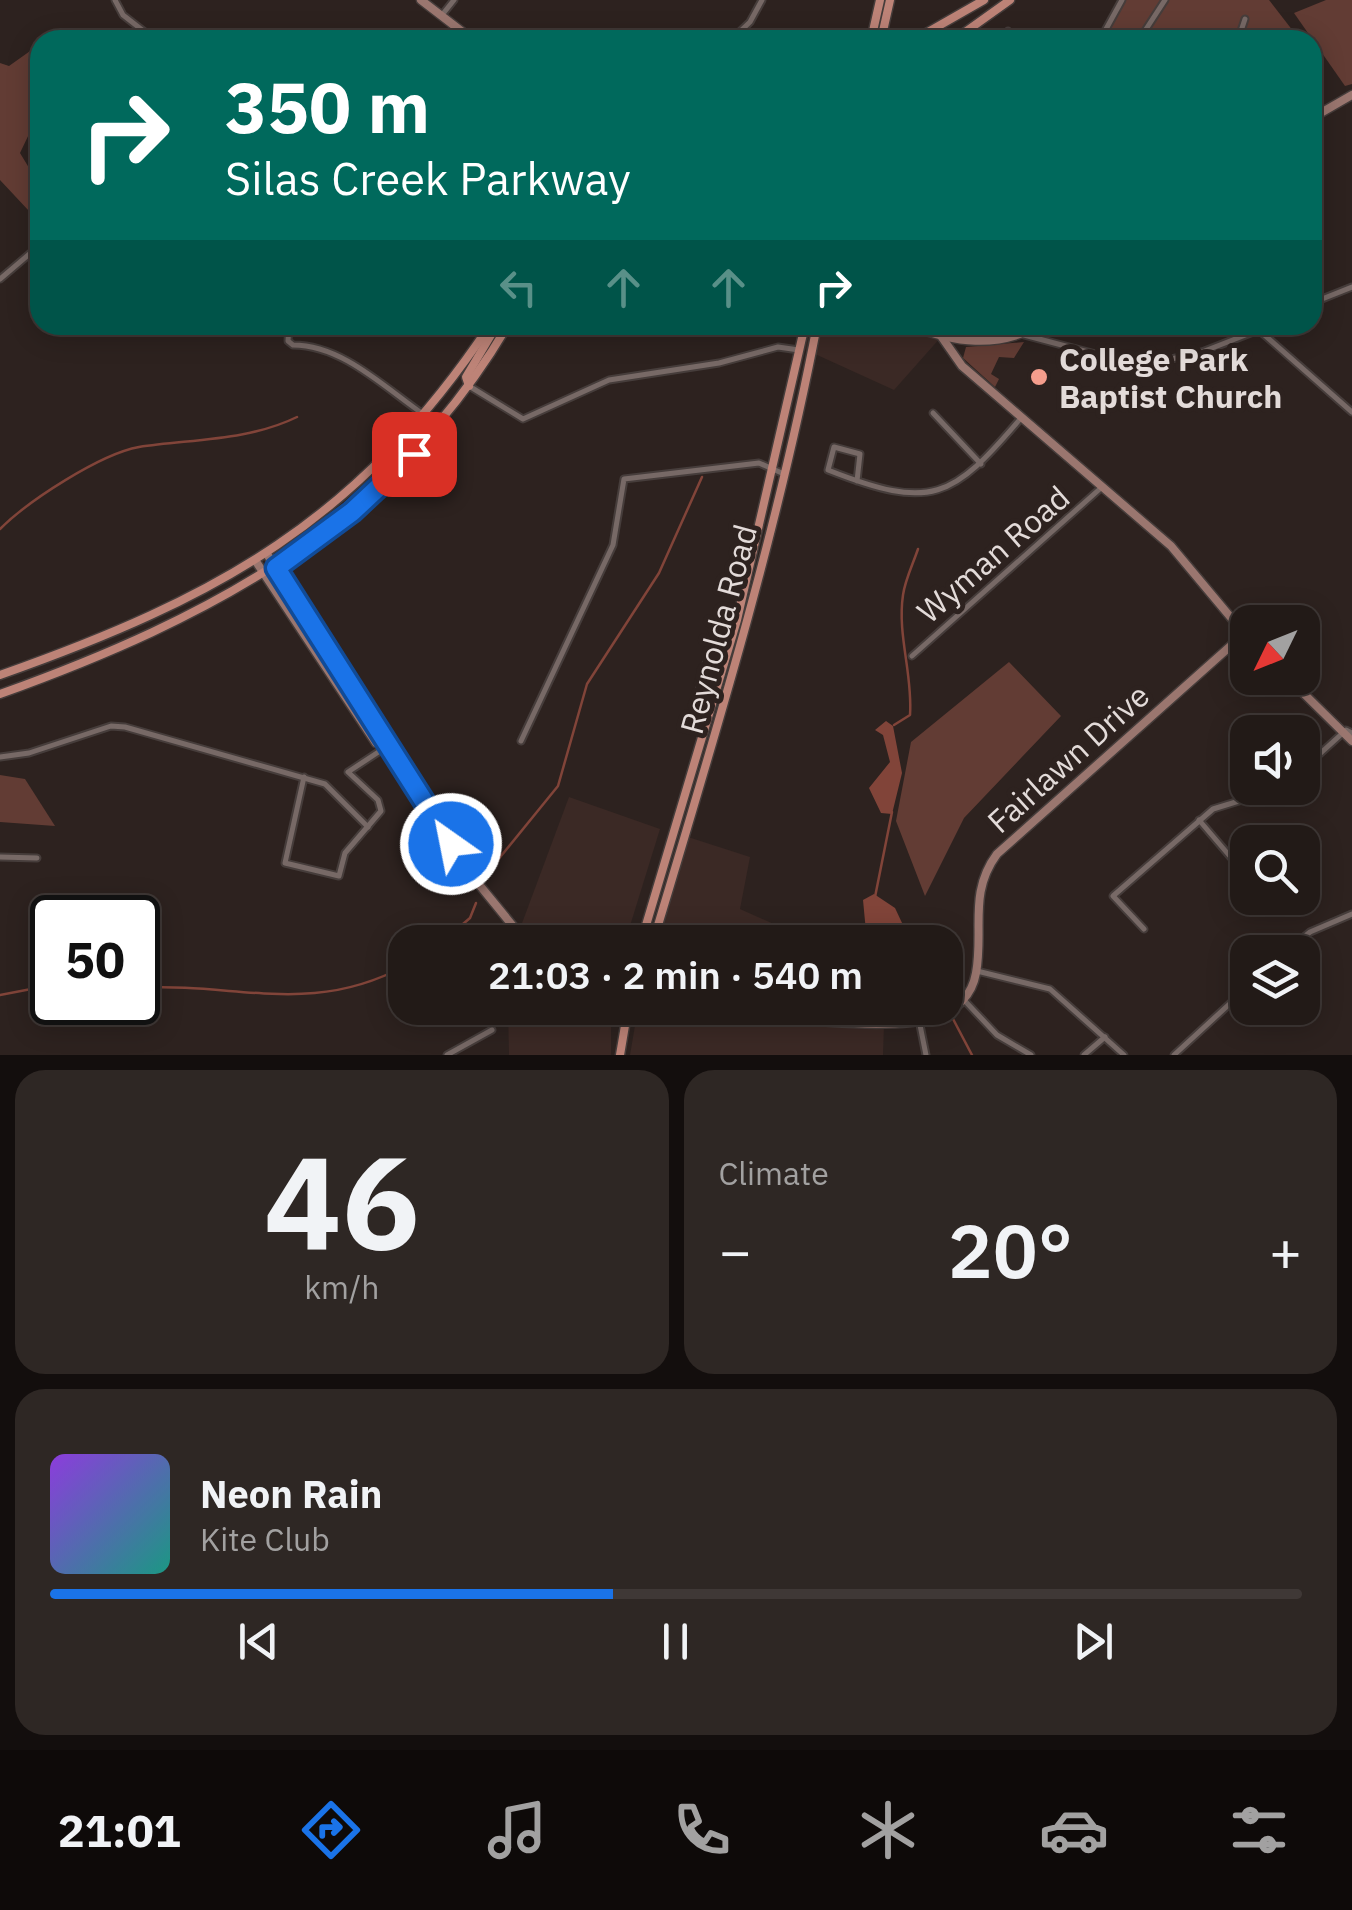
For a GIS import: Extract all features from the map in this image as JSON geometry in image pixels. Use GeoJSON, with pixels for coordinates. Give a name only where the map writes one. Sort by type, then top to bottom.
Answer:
{"type":"FeatureCollection","features":[{"type":"Feature","properties":{"kind":"main road"},"geometry":{"type":"LineString","coordinates":[[878,30],[880,0]]}},
{"type":"Feature","properties":{"kind":"main road"},"geometry":{"type":"LineString","coordinates":[[879,30],[890,0]]}},
{"type":"Feature","properties":{"kind":"main road"},"geometry":{"type":"LineString","coordinates":[[932,30],[984,0]]}},
{"type":"Feature","properties":{"kind":"main road"},"geometry":{"type":"LineString","coordinates":[[968,30],[1010,0]]}},
{"type":"Feature","properties":{"kind":"main road"},"geometry":{"type":"LineString","coordinates":[[0,676],[122,628],[267,554],[362,482],[425,415],[485,335]]}},
{"type":"Feature","properties":{"kind":"main road"},"geometry":{"type":"LineString","coordinates":[[469,386],[466,377],[488,335]]}},
{"type":"Feature","properties":{"kind":"main road"},"geometry":{"type":"LineString","coordinates":[[0,694],[107,652],[276,568],[383,486],[469,386],[502,335]]}},
{"type":"Feature","properties":{"kind":"main road","name":"Reynolda Road"},"geometry":{"type":"LineString","coordinates":[[647,925],[774,468],[803,335]]}},
{"type":"Feature","properties":{"kind":"main road","name":"Reynolda Road"},"geometry":{"type":"LineString","coordinates":[[657,925],[717,732],[786,474],[815,335]]}},
{"type":"Feature","properties":{"kind":"main road"},"geometry":{"type":"LineString","coordinates":[[620,1055],[625,1025]]}},
{"type":"Feature","properties":{"kind":"street"},"geometry":{"type":"LineString","coordinates":[[115,0],[123,14],[142,30]]}},
{"type":"Feature","properties":{"kind":"street"},"geometry":{"type":"LineString","coordinates":[[421,0],[460,30]]}},
{"type":"Feature","properties":{"kind":"street"},"geometry":{"type":"LineString","coordinates":[[442,14],[454,0]]}},
{"type":"Feature","properties":{"kind":"street"},"geometry":{"type":"LineString","coordinates":[[742,30],[762,0]]}},
{"type":"Feature","properties":{"kind":"street"},"geometry":{"type":"LineString","coordinates":[[1106,30],[1122,0]]}},
{"type":"Feature","properties":{"kind":"street"},"geometry":{"type":"LineString","coordinates":[[1146,30],[1165,0]]}},
{"type":"Feature","properties":{"kind":"street"},"geometry":{"type":"LineString","coordinates":[[1242,30],[1246,19]]}},
{"type":"Feature","properties":{"kind":"street"},"geometry":{"type":"LineString","coordinates":[[1322,112],[1352,95]]}},
{"type":"Feature","properties":{"kind":"street"},"geometry":{"type":"LineString","coordinates":[[0,279],[30,254]]}},
{"type":"Feature","properties":{"kind":"street"},"geometry":{"type":"LineString","coordinates":[[1322,299],[1352,288]]}},
{"type":"Feature","properties":{"kind":"street"},"geometry":{"type":"LineString","coordinates":[[289,335],[288,341],[335,354],[425,415]]}},
{"type":"Feature","properties":{"kind":"street"},"geometry":{"type":"LineString","coordinates":[[941,336],[982,342],[1016,335]]}},
{"type":"Feature","properties":{"kind":"street"},"geometry":{"type":"LineString","coordinates":[[1025,335],[1141,366],[1184,358],[1249,335]]}},
{"type":"Feature","properties":{"kind":"street"},"geometry":{"type":"LineString","coordinates":[[1265,335],[1352,412]]}},
{"type":"Feature","properties":{"kind":"street"},"geometry":{"type":"LineString","coordinates":[[941,336],[962,366],[1104,485],[1184,560],[1230,616]]}},
{"type":"Feature","properties":{"kind":"street"},"geometry":{"type":"LineString","coordinates":[[469,386],[524,419],[609,380],[719,363],[778,347],[799,350]]}},
{"type":"Feature","properties":{"kind":"street"},"geometry":{"type":"LineString","coordinates":[[933,414],[981,464]]}},
{"type":"Feature","properties":{"kind":"street"},"geometry":{"type":"LineString","coordinates":[[857,482],[860,454],[834,446],[828,470],[857,482],[896,490],[940,491],[955,485],[981,464],[1021,418]]}},
{"type":"Feature","properties":{"kind":"street"},"geometry":{"type":"LineString","coordinates":[[521,741],[613,545],[624,479],[758,463],[786,474]]}},
{"type":"Feature","properties":{"kind":"street","name":"Wyman Road"},"geometry":{"type":"LineString","coordinates":[[912,656],[1104,485]]}},
{"type":"Feature","properties":{"kind":"street"},"geometry":{"type":"LineString","coordinates":[[267,554],[385,735],[386,747],[489,902],[510,925]]}},
{"type":"Feature","properties":{"kind":"street"},"geometry":{"type":"LineString","coordinates":[[255,560],[376,742],[386,747]]}},
{"type":"Feature","properties":{"kind":"street"},"geometry":{"type":"LineString","coordinates":[[712,698],[698,694],[716,623]]}},
{"type":"Feature","properties":{"kind":"street","name":"Fairlawn Drive"},"geometry":{"type":"LineString","coordinates":[[963,1001],[977,971],[979,886],[997,854],[1230,650]]}},
{"type":"Feature","properties":{"kind":"street"},"geometry":{"type":"LineString","coordinates":[[1306,695],[1350,735],[1320,757]]}},
{"type":"Feature","properties":{"kind":"street"},"geometry":{"type":"LineString","coordinates":[[0,757],[30,753],[120,726],[330,787],[368,828]]}},
{"type":"Feature","properties":{"kind":"street"},"geometry":{"type":"LineString","coordinates":[[304,777],[285,863],[339,876],[346,852],[379,816],[380,805],[348,772],[386,747]]}},
{"type":"Feature","properties":{"kind":"street"},"geometry":{"type":"LineString","coordinates":[[1144,929],[1114,896],[1200,820],[1230,801]]}},
{"type":"Feature","properties":{"kind":"street"},"geometry":{"type":"LineString","coordinates":[[1200,820],[1230,856]]}},
{"type":"Feature","properties":{"kind":"street"},"geometry":{"type":"LineString","coordinates":[[0,857],[37,858]]}},
{"type":"Feature","properties":{"kind":"street"},"geometry":{"type":"LineString","coordinates":[[1306,935],[1352,914]]}},
{"type":"Feature","properties":{"kind":"street"},"geometry":{"type":"LineString","coordinates":[[977,971],[1028,980],[1050,989],[1124,1055]]}},
{"type":"Feature","properties":{"kind":"street"},"geometry":{"type":"LineString","coordinates":[[963,1001],[998,1035],[1030,1055]]}},
{"type":"Feature","properties":{"kind":"street"},"geometry":{"type":"LineString","coordinates":[[1174,1055],[1230,1004]]}},
{"type":"Feature","properties":{"kind":"street"},"geometry":{"type":"LineString","coordinates":[[920,1025],[926,1055]]}},
{"type":"Feature","properties":{"kind":"street"},"geometry":{"type":"LineString","coordinates":[[448,1055],[492,1030]]}},
{"type":"Feature","properties":{"kind":"street"},"geometry":{"type":"LineString","coordinates":[[1084,1055],[1105,1037]]}},
{"type":"Feature","properties":{"kind":"shaded area"},"geometry":{"type":"Polygon","coordinates":[[[1126,0],[1269,0],[1292,30],[1108,30],[1126,0]]]}},
{"type":"Feature","properties":{"kind":"shaded area"},"geometry":{"type":"Polygon","coordinates":[[[1326,0],[1352,0],[1352,84],[1345,86],[1322,53],[1322,30],[1306,30],[1294,13],[1326,0]]]}},
{"type":"Feature","properties":{"kind":"shaded area"},"geometry":{"type":"Polygon","coordinates":[[[30,51],[30,132],[20,153],[30,170],[29,211],[0,180],[0,63],[9,66],[30,51]]]}},
{"type":"Feature","properties":{"kind":"shaded area"},"geometry":{"type":"Polygon","coordinates":[[[806,335],[982,335],[982,342],[941,337],[894,390],[804,349],[806,335]]]}},
{"type":"Feature","properties":{"kind":"shaded area"},"geometry":{"type":"Polygon","coordinates":[[[1024,342],[1014,358],[999,357],[991,374],[999,379],[995,387],[963,358],[966,347],[1024,342]]]}},
{"type":"Feature","properties":{"kind":"shaded area"},"geometry":{"type":"Polygon","coordinates":[[[1009,662],[1061,716],[964,818],[925,896],[896,821],[911,742],[1009,662]]]}},
{"type":"Feature","properties":{"kind":"shaded area"},"geometry":{"type":"Polygon","coordinates":[[[886,721],[893,726],[902,773],[892,814],[881,813],[869,788],[890,762],[883,735],[875,730],[886,721]]]}},
{"type":"Feature","properties":{"kind":"shaded area"},"geometry":{"type":"Polygon","coordinates":[[[0,775],[25,779],[55,826],[0,822],[0,775]]]}},
{"type":"Feature","properties":{"kind":"shaded area"},"geometry":{"type":"Polygon","coordinates":[[[569,797],[660,829],[630,925],[521,925],[569,797]]]}},
{"type":"Feature","properties":{"kind":"shaded area"},"geometry":{"type":"Polygon","coordinates":[[[688,837],[750,857],[740,909],[776,925],[663,925],[688,837]]]}},
{"type":"Feature","properties":{"kind":"shaded area"},"geometry":{"type":"Polygon","coordinates":[[[874,894],[895,908],[903,925],[865,925],[863,900],[874,894]]]}},
{"type":"Feature","properties":{"kind":"shaded area"},"geometry":{"type":"Polygon","coordinates":[[[508,1025],[611,1025],[611,1055],[509,1055],[508,1025]]]}},
{"type":"Feature","properties":{"kind":"shaded area"},"geometry":{"type":"Polygon","coordinates":[[[635,1025],[884,1025],[883,1055],[630,1055],[635,1025]]]}},
{"type":"Feature","properties":{"kind":"waterway"},"geometry":{"type":"LineString","coordinates":[[0,529],[65,480],[123,451],[239,435],[297,417]]}},
{"type":"Feature","properties":{"kind":"waterway"},"geometry":{"type":"LineString","coordinates":[[488,872],[558,786],[587,684],[659,573],[702,477]]}},
{"type":"Feature","properties":{"kind":"waterway"},"geometry":{"type":"LineString","coordinates":[[894,725],[910,715],[902,610],[905,584],[918,549]]}},
{"type":"Feature","properties":{"kind":"waterway"},"geometry":{"type":"LineString","coordinates":[[875,897],[892,812]]}},
{"type":"Feature","properties":{"kind":"waterway"},"geometry":{"type":"LineString","coordinates":[[462,925],[470,918],[476,903]]}},
{"type":"Feature","properties":{"kind":"waterway"},"geometry":{"type":"LineString","coordinates":[[160,987],[304,994],[337,990],[388,973]]}},
{"type":"Feature","properties":{"kind":"waterway"},"geometry":{"type":"LineString","coordinates":[[0,995],[30,989]]}},
{"type":"Feature","properties":{"kind":"waterway"},"geometry":{"type":"LineString","coordinates":[[956,1025],[972,1055]]}},
{"type":"Feature","properties":{"kind":"place","name":"College Park Baptist Church"},"geometry":{"type":"Point","coordinates":[1039,377]}},
{"type":"Feature","properties":{"kind":"route"},"geometry":{"type":"LineString","coordinates":[[414,454],[352,512],[276,568],[451,844]]}}]}
